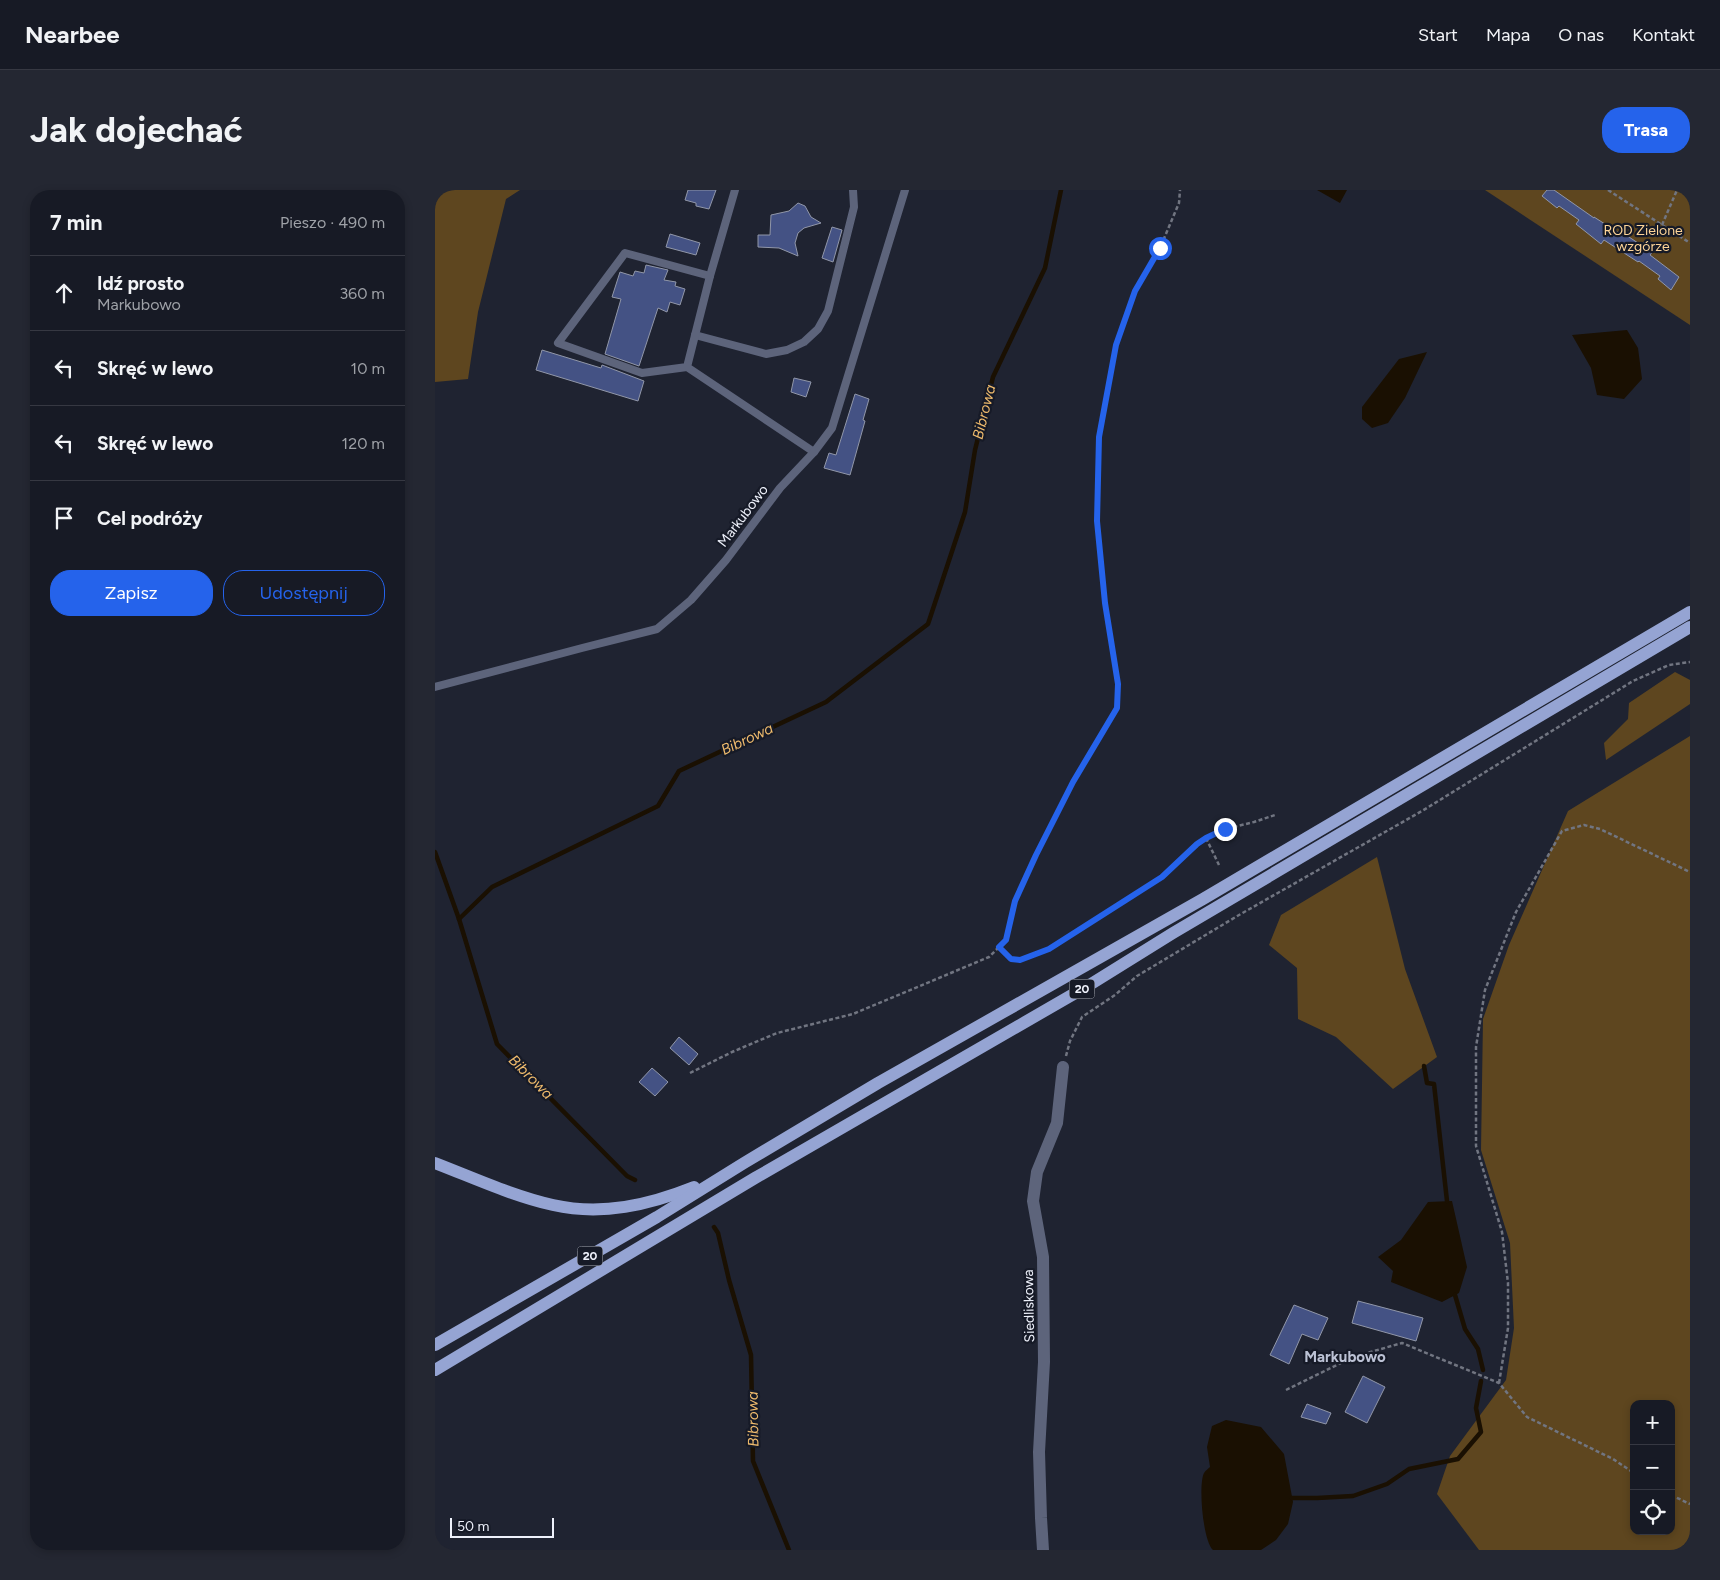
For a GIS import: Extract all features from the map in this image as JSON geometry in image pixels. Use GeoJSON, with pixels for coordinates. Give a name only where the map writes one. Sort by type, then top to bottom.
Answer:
{"type":"FeatureCollection","features":[{"type":"Feature","properties":{"kind":"main road","name":"20"},"geometry":{"type":"LineString","coordinates":[[435,1345],[657,1217],[878,1083],[1233,882],[1690,612]]}},
{"type":"Feature","properties":{"kind":"main road","name":"20"},"geometry":{"type":"LineString","coordinates":[[435,1370],[772,1168],[1091,984],[1173,933],[1690,627]]}},
{"type":"Feature","properties":{"kind":"main road"},"geometry":{"type":"LineString","coordinates":[[435,1164],[553,1205],[599,1209],[636,1205],[671,1196],[744,1163]]}},
{"type":"Feature","properties":{"kind":"street","name":"Siedliskowa"},"geometry":{"type":"LineString","coordinates":[[1043,1550],[1039,1452],[1044,1362],[1043,1257],[1033,1201],[1037,1172],[1057,1123],[1063,1066]]}},
{"type":"Feature","properties":{"kind":"lane"},"geometry":{"type":"LineString","coordinates":[[687,367],[710,276],[735,190]]}},
{"type":"Feature","properties":{"kind":"lane"},"geometry":{"type":"LineString","coordinates":[[695,335],[766,354],[787,350],[804,342],[818,329],[828,311],[855,207],[853,190]]}},
{"type":"Feature","properties":{"kind":"lane","name":"Markubowo"},"geometry":{"type":"LineString","coordinates":[[435,687],[657,630],[691,600],[726,560],[780,488],[814,452],[832,428],[905,190]]}},
{"type":"Feature","properties":{"kind":"lane"},"geometry":{"type":"LineString","coordinates":[[710,276],[625,253],[558,343],[642,373],[687,367],[814,452]]}},
{"type":"Feature","properties":{"kind":"path"},"geometry":{"type":"LineString","coordinates":[[689,1073],[777,1033],[853,1014],[989,957],[1006,940],[1015,901],[1036,855],[1073,782],[1117,708],[1118,684],[1105,603],[1097,521],[1099,437],[1116,345],[1135,291],[1164,239],[1179,203],[1180,190]]}},
{"type":"Feature","properties":{"kind":"path"},"geometry":{"type":"LineString","coordinates":[[1608,190],[1690,243]]}},
{"type":"Feature","properties":{"kind":"path"},"geometry":{"type":"LineString","coordinates":[[1662,225],[1677,190]]}},
{"type":"Feature","properties":{"kind":"path"},"geometry":{"type":"LineString","coordinates":[[1063,1066],[1070,1041],[1082,1018],[1115,995],[1137,976],[1239,915],[1422,811],[1633,681],[1669,665],[1690,662]]}},
{"type":"Feature","properties":{"kind":"path"},"geometry":{"type":"LineString","coordinates":[[999,947],[1011,959],[1020,960],[1049,949],[1162,877],[1206,838],[1225,829],[1275,815]]}},
{"type":"Feature","properties":{"kind":"path"},"geometry":{"type":"LineString","coordinates":[[1499,1383],[1509,1328],[1508,1283],[1502,1232],[1476,1146],[1477,1047],[1485,990],[1516,912],[1562,831],[1584,825],[1600,829],[1690,872]]}},
{"type":"Feature","properties":{"kind":"path"},"geometry":{"type":"LineString","coordinates":[[1206,838],[1219,865]]}},
{"type":"Feature","properties":{"kind":"path"},"geometry":{"type":"LineString","coordinates":[[1286,1390],[1353,1357],[1402,1343],[1499,1383],[1527,1416],[1630,1471]]}},
{"type":"Feature","properties":{"kind":"path"},"geometry":{"type":"LineString","coordinates":[[1675,1496],[1690,1504]]}},
{"type":"Feature","properties":{"kind":"green space"},"geometry":{"type":"Polygon","coordinates":[[[435,190],[520,190],[506,199],[478,312],[468,379],[435,382],[435,190]]]}},
{"type":"Feature","properties":{"kind":"green space","name":"ROD Zielone wzgórze"},"geometry":{"type":"Polygon","coordinates":[[[1485,190],[1690,190],[1690,325],[1485,190]]]}},
{"type":"Feature","properties":{"kind":"green space"},"geometry":{"type":"Polygon","coordinates":[[[1675,672],[1690,680],[1690,704],[1606,760],[1604,743],[1628,719],[1629,703],[1675,672]]]}},
{"type":"Feature","properties":{"kind":"green space"},"geometry":{"type":"Polygon","coordinates":[[[1690,736],[1690,1550],[1479,1550],[1437,1494],[1450,1456],[1506,1380],[1514,1328],[1510,1243],[1481,1150],[1483,1019],[1509,945],[1568,811],[1690,736]]]}},
{"type":"Feature","properties":{"kind":"green space"},"geometry":{"type":"Polygon","coordinates":[[[1377,857],[1405,969],[1437,1057],[1393,1089],[1336,1037],[1298,1019],[1297,968],[1269,945],[1281,915],[1377,857]]]}},
{"type":"Feature","properties":{"kind":"shaded area"},"geometry":{"type":"Polygon","coordinates":[[[1317,190],[1347,190],[1340,203],[1317,190]]]}},
{"type":"Feature","properties":{"kind":"shaded area"},"geometry":{"type":"Polygon","coordinates":[[[1627,330],[1638,348],[1642,379],[1624,399],[1597,395],[1591,368],[1572,335],[1627,330]]]}},
{"type":"Feature","properties":{"kind":"shaded area"},"geometry":{"type":"Polygon","coordinates":[[[1427,352],[1405,398],[1388,423],[1372,428],[1362,419],[1362,407],[1399,359],[1427,352]]]}},
{"type":"Feature","properties":{"kind":"shaded area"},"geometry":{"type":"Polygon","coordinates":[[[1452,1201],[1467,1267],[1459,1293],[1442,1302],[1391,1282],[1393,1271],[1378,1257],[1401,1240],[1428,1202],[1452,1201]]]}},
{"type":"Feature","properties":{"kind":"shaded area"},"geometry":{"type":"Polygon","coordinates":[[[1226,1420],[1261,1427],[1284,1454],[1293,1502],[1288,1524],[1276,1540],[1261,1550],[1213,1550],[1209,1545],[1202,1513],[1202,1479],[1204,1473],[1210,1467],[1207,1447],[1212,1426],[1226,1420]]]}},
{"type":"Feature","properties":{"kind":"building"},"geometry":{"type":"Polygon","coordinates":[[[688,190],[716,190],[709,209],[696,206],[696,203],[685,200],[688,190]]]}},
{"type":"Feature","properties":{"kind":"building"},"geometry":{"type":"Polygon","coordinates":[[[1547,190],[1554,190],[1619,233],[1620,231],[1641,245],[1644,242],[1655,249],[1650,255],[1679,277],[1671,290],[1658,279],[1660,276],[1639,261],[1604,240],[1601,244],[1576,224],[1579,220],[1559,206],[1557,208],[1542,196],[1547,190]]]}},
{"type":"Feature","properties":{"kind":"building"},"geometry":{"type":"Polygon","coordinates":[[[798,203],[805,206],[811,217],[821,223],[804,228],[798,233],[795,243],[798,256],[779,248],[758,247],[758,235],[770,235],[771,215],[789,211],[798,203]]]}},
{"type":"Feature","properties":{"kind":"building"},"geometry":{"type":"Polygon","coordinates":[[[832,227],[842,230],[833,262],[822,258],[832,227]]]}},
{"type":"Feature","properties":{"kind":"building"},"geometry":{"type":"Polygon","coordinates":[[[670,234],[700,243],[696,255],[666,247],[670,234]]]}},
{"type":"Feature","properties":{"kind":"building"},"geometry":{"type":"Polygon","coordinates":[[[646,265],[668,270],[664,280],[676,282],[675,286],[685,289],[680,305],[670,302],[667,312],[658,308],[639,366],[605,354],[621,299],[612,297],[620,272],[633,276],[635,271],[644,273],[646,265]]]}},
{"type":"Feature","properties":{"kind":"building"},"geometry":{"type":"Polygon","coordinates":[[[542,350],[601,368],[602,365],[644,381],[638,401],[536,370],[542,350]]]}},
{"type":"Feature","properties":{"kind":"building"},"geometry":{"type":"Polygon","coordinates":[[[794,378],[811,382],[806,397],[791,392],[794,378]]]}},
{"type":"Feature","properties":{"kind":"building"},"geometry":{"type":"Polygon","coordinates":[[[855,394],[869,399],[850,475],[824,468],[829,453],[836,455],[855,394]]]}},
{"type":"Feature","properties":{"kind":"building"},"geometry":{"type":"Polygon","coordinates":[[[679,1037],[698,1054],[689,1065],[670,1048],[679,1037]]]}},
{"type":"Feature","properties":{"kind":"building"},"geometry":{"type":"Polygon","coordinates":[[[652,1068],[668,1082],[655,1096],[639,1082],[652,1068]]]}},
{"type":"Feature","properties":{"kind":"building"},"geometry":{"type":"Polygon","coordinates":[[[1358,1301],[1423,1318],[1416,1341],[1352,1323],[1358,1301]]]}},
{"type":"Feature","properties":{"kind":"building"},"geometry":{"type":"Polygon","coordinates":[[[1294,1305],[1328,1318],[1318,1340],[1302,1334],[1289,1364],[1270,1355],[1294,1305]]]}},
{"type":"Feature","properties":{"kind":"building"},"geometry":{"type":"Polygon","coordinates":[[[1363,1376],[1385,1387],[1367,1423],[1345,1412],[1363,1376]]]}},
{"type":"Feature","properties":{"kind":"building"},"geometry":{"type":"Polygon","coordinates":[[[1307,1404],[1331,1413],[1326,1424],[1301,1417],[1307,1404]]]}},
{"type":"Feature","properties":{"kind":"waterway","name":"Bibrowa"},"geometry":{"type":"LineString","coordinates":[[459,919],[492,887],[658,806],[679,771],[826,702],[928,624],[965,512],[975,450],[993,377],[1045,268],[1061,190]]}},
{"type":"Feature","properties":{"kind":"waterway","name":"Bibrowa"},"geometry":{"type":"LineString","coordinates":[[435,852],[459,919],[497,1044],[627,1176],[635,1180]]}},
{"type":"Feature","properties":{"kind":"waterway"},"geometry":{"type":"LineString","coordinates":[[1424,1066],[1427,1083],[1434,1084],[1447,1201]]}},
{"type":"Feature","properties":{"kind":"waterway","name":"Bibrowa"},"geometry":{"type":"LineString","coordinates":[[714,1227],[718,1233],[729,1280],[751,1355],[753,1461],[789,1550]]}},
{"type":"Feature","properties":{"kind":"waterway"},"geometry":{"type":"LineString","coordinates":[[1455,1295],[1465,1329],[1478,1349],[1483,1370]]}},
{"type":"Feature","properties":{"kind":"waterway"},"geometry":{"type":"LineString","coordinates":[[1292,1498],[1353,1496],[1387,1484],[1409,1469],[1458,1459],[1481,1432],[1476,1408],[1481,1381]]}},
{"type":"Feature","properties":{"kind":"district","name":"Markubowo"},"geometry":{"type":"Point","coordinates":[1345,1357]}},
{"type":"Feature","properties":{"kind":"route"},"geometry":{"type":"LineString","coordinates":[[1160,248],[1135,291],[1116,345],[1099,437],[1097,521],[1105,603],[1118,684],[1117,708],[1073,782],[1036,855],[1015,901],[1006,940],[999,947],[1011,959],[1020,960],[1049,949],[1162,877],[1197,844],[1225,829]]}}]}
